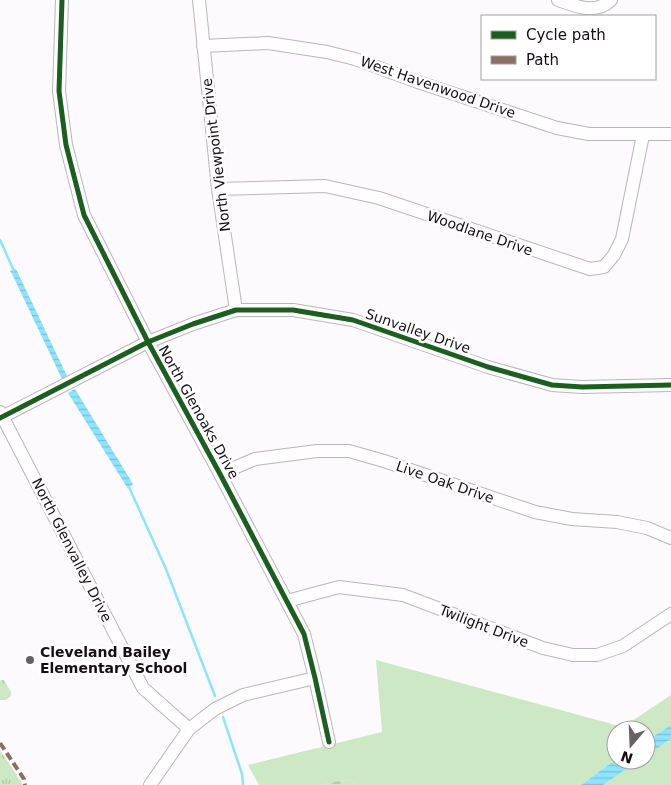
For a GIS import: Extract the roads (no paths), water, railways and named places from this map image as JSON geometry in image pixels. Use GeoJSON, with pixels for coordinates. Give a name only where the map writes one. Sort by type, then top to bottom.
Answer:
{"type":"FeatureCollection","features":[{"type":"Feature","properties":{"kind":"street","name":"North Glenoaks Drive"},"geometry":{"type":"LineString","coordinates":[[62,0],[59,91],[66,145],[84,215],[148,342],[304,634],[316,678],[328,742]]}},
{"type":"Feature","properties":{"kind":"street","name":"North Viewpoint Drive"},"geometry":{"type":"LineString","coordinates":[[198,0],[218,189],[236,310]]}},
{"type":"Feature","properties":{"kind":"street"},"geometry":{"type":"LineString","coordinates":[[558,0],[587,9],[608,3]]}},
{"type":"Feature","properties":{"kind":"street","name":"West Havenwood Drive"},"geometry":{"type":"LineString","coordinates":[[203,46],[268,43],[327,52],[557,128],[589,134],[671,134]]}},
{"type":"Feature","properties":{"kind":"street","name":"Woodlane Drive"},"geometry":{"type":"LineString","coordinates":[[218,189],[326,186],[379,198],[590,270],[604,267],[614,255],[622,239],[643,135]]}},
{"type":"Feature","properties":{"kind":"street","name":"Sunvalley Drive"},"geometry":{"type":"LineString","coordinates":[[1,415],[148,342],[192,324],[236,310],[293,310],[353,320],[488,367],[552,385],[582,387],[671,385]]}},
{"type":"Feature","properties":{"kind":"street","name":"North Glenvalley Drive"},"geometry":{"type":"LineString","coordinates":[[1,415],[143,688],[189,729]]}},
{"type":"Feature","properties":{"kind":"street","name":"Live Oak Drive"},"geometry":{"type":"LineString","coordinates":[[220,474],[255,459],[317,450],[349,451],[535,512],[572,519],[617,522],[647,528],[671,538]]}},
{"type":"Feature","properties":{"kind":"street","name":"Twilight Drive"},"geometry":{"type":"LineString","coordinates":[[288,601],[339,587],[403,595],[543,648],[572,655],[597,655],[623,646],[671,614]]}},
{"type":"Feature","properties":{"kind":"street"},"geometry":{"type":"LineString","coordinates":[[150,785],[189,729],[216,709],[243,695],[316,678]]}},
{"type":"Feature","properties":{"kind":"water"},"geometry":{"type":"Polygon","coordinates":[[[16,269],[67,376],[62,379],[10,271],[16,269]]]}},
{"type":"Feature","properties":{"kind":"water"},"geometry":{"type":"Polygon","coordinates":[[[75,389],[133,484],[128,489],[68,393],[75,389]]]}},
{"type":"Feature","properties":{"kind":"water"},"geometry":{"type":"Polygon","coordinates":[[[671,725],[671,739],[656,749],[656,735],[671,725]]]}},
{"type":"Feature","properties":{"kind":"water"},"geometry":{"type":"Polygon","coordinates":[[[606,766],[606,770],[625,770],[603,785],[581,785],[606,766]]]}},
{"type":"Feature","properties":{"kind":"waterway"},"geometry":{"type":"LineString","coordinates":[[0,240],[14,271]]}},
{"type":"Feature","properties":{"kind":"waterway"},"geometry":{"type":"LineString","coordinates":[[129,487],[166,569],[215,696]]}},
{"type":"Feature","properties":{"kind":"waterway"},"geometry":{"type":"LineString","coordinates":[[223,717],[242,774],[243,785]]}},
{"type":"Feature","properties":{"kind":"place","name":"Cleveland Bailey Elementary School"},"geometry":{"type":"Point","coordinates":[30,660]}}]}
